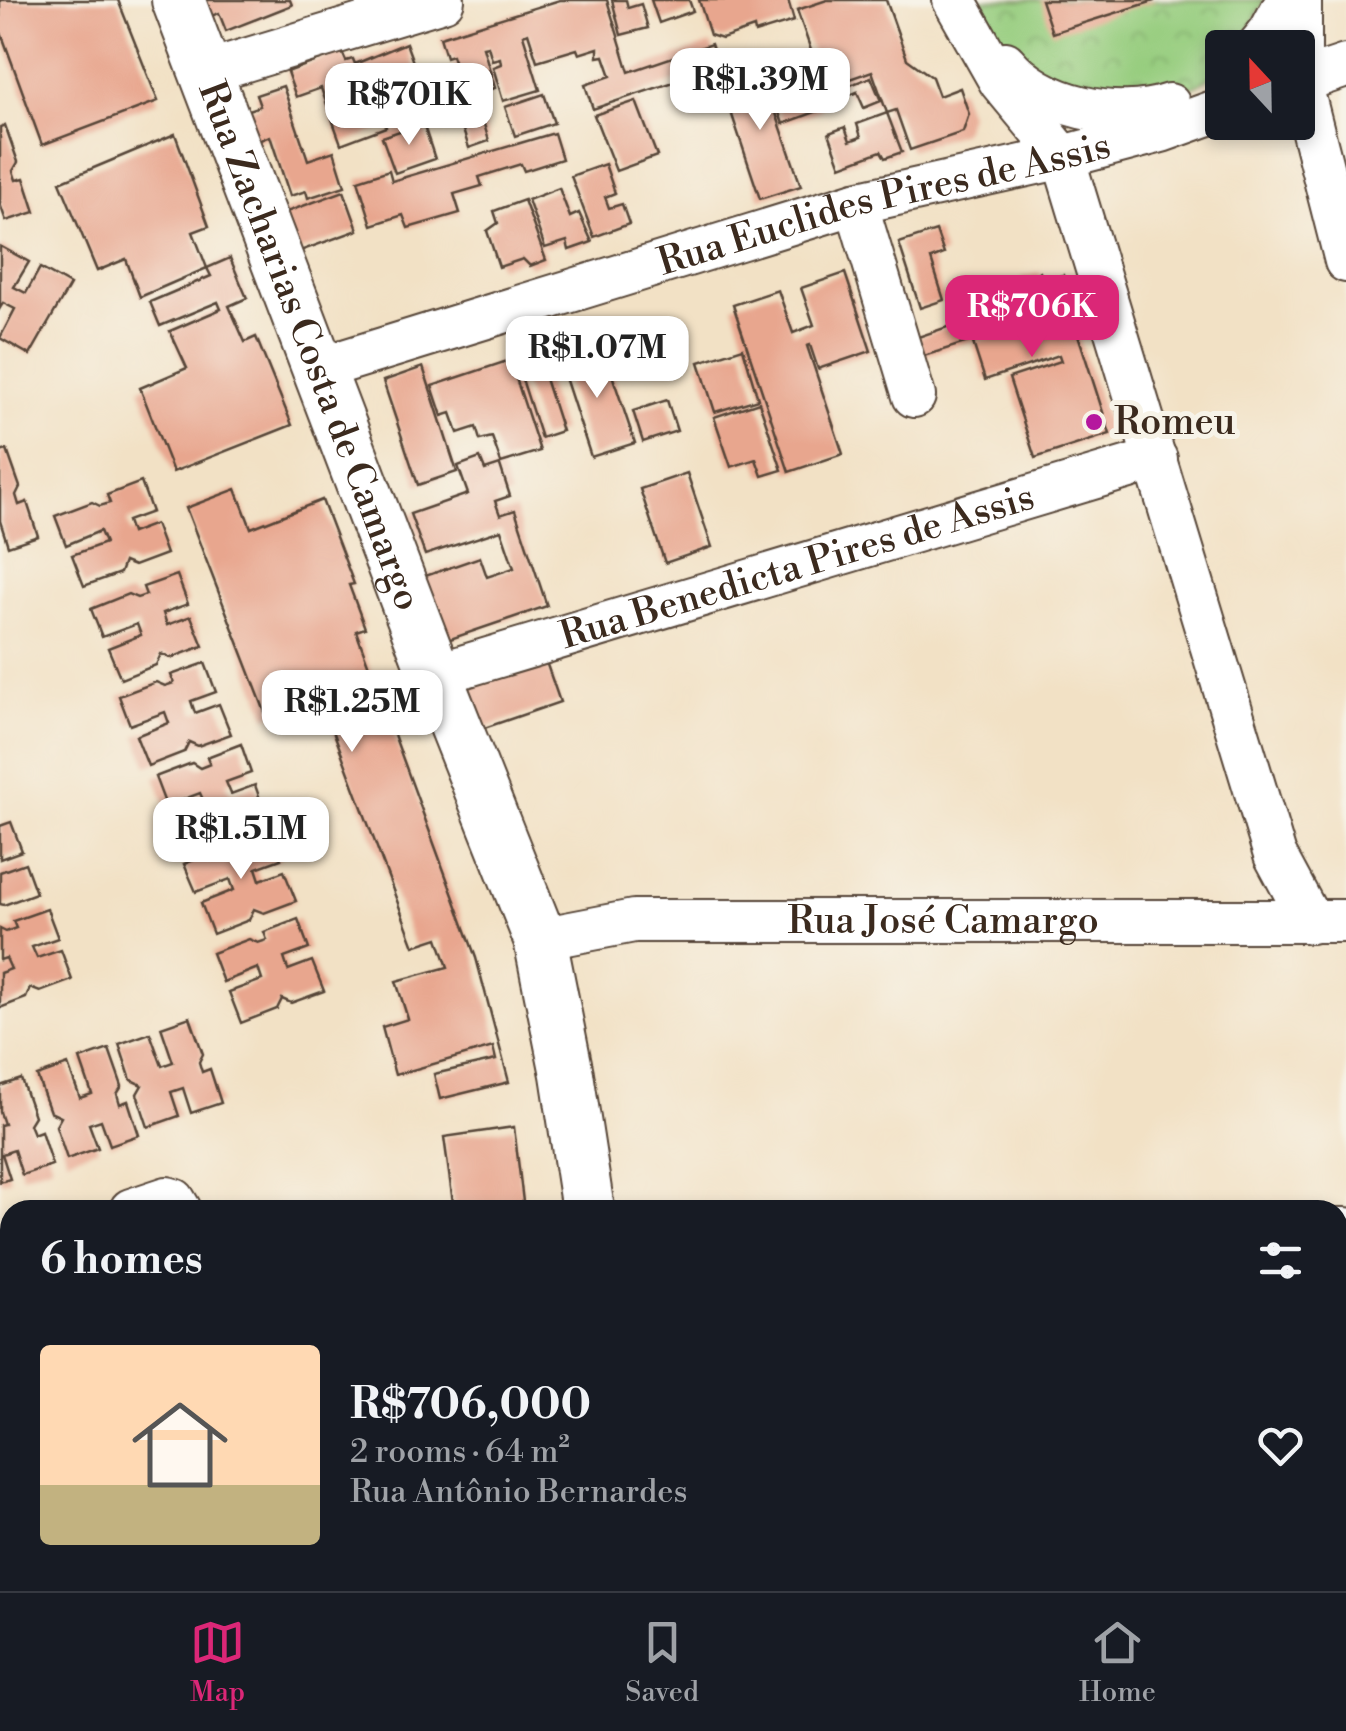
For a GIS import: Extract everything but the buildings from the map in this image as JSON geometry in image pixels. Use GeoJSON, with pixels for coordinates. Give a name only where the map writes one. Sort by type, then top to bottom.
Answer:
{"type":"FeatureCollection","features":[{"type":"Feature","properties":{"kind":"main road","name":"Rua Zacharias Costa de Camargo"},"geometry":{"type":"LineString","coordinates":[[178,0],[435,675],[540,939],[586,1200]]}},
{"type":"Feature","properties":{"kind":"street"},"geometry":{"type":"LineString","coordinates":[[206,72],[443,0]]}},
{"type":"Feature","properties":{"kind":"street"},"geometry":{"type":"LineString","coordinates":[[1271,30],[1286,0]]}},
{"type":"Feature","properties":{"kind":"street"},"geometry":{"type":"LineString","coordinates":[[1300,0],[1300,30]]}},
{"type":"Feature","properties":{"kind":"street"},"geometry":{"type":"LineString","coordinates":[[955,3],[1015,75],[1079,106],[1143,114],[1158,120],[1205,92]]}},
{"type":"Feature","properties":{"kind":"street"},"geometry":{"type":"LineString","coordinates":[[955,3],[1000,81],[1063,158],[1275,855],[1328,922]]}},
{"type":"Feature","properties":{"kind":"street"},"geometry":{"type":"LineString","coordinates":[[1315,76],[1346,66]]}},
{"type":"Feature","properties":{"kind":"street","name":"Rua Euclides Pires de Assis"},"geometry":{"type":"LineString","coordinates":[[318,369],[856,203],[1063,158],[1158,120],[1205,112]]}},
{"type":"Feature","properties":{"kind":"street"},"geometry":{"type":"LineString","coordinates":[[1314,140],[1346,261]]}},
{"type":"Feature","properties":{"kind":"street"},"geometry":{"type":"LineString","coordinates":[[856,203],[914,396]]}},
{"type":"Feature","properties":{"kind":"street","name":"Rua Benedicta Pires de Assis"},"geometry":{"type":"LineString","coordinates":[[435,675],[1156,459]]}},
{"type":"Feature","properties":{"kind":"street"},"geometry":{"type":"LineString","coordinates":[[1244,920],[1275,855]]}},
{"type":"Feature","properties":{"kind":"street","name":"Rua José Camargo"},"geometry":{"type":"LineString","coordinates":[[540,939],[634,920],[1328,922]]}},
{"type":"Feature","properties":{"kind":"green space"},"geometry":{"type":"Polygon","coordinates":[[[971,0],[1265,0],[1249,30],[1205,30],[1205,80],[1164,96],[1120,94],[1071,82],[1026,61],[993,33],[971,0]]]}},
{"type":"Feature","properties":{"kind":"place","name":"Romeu"},"geometry":{"type":"Point","coordinates":[1094,422]}}]}
